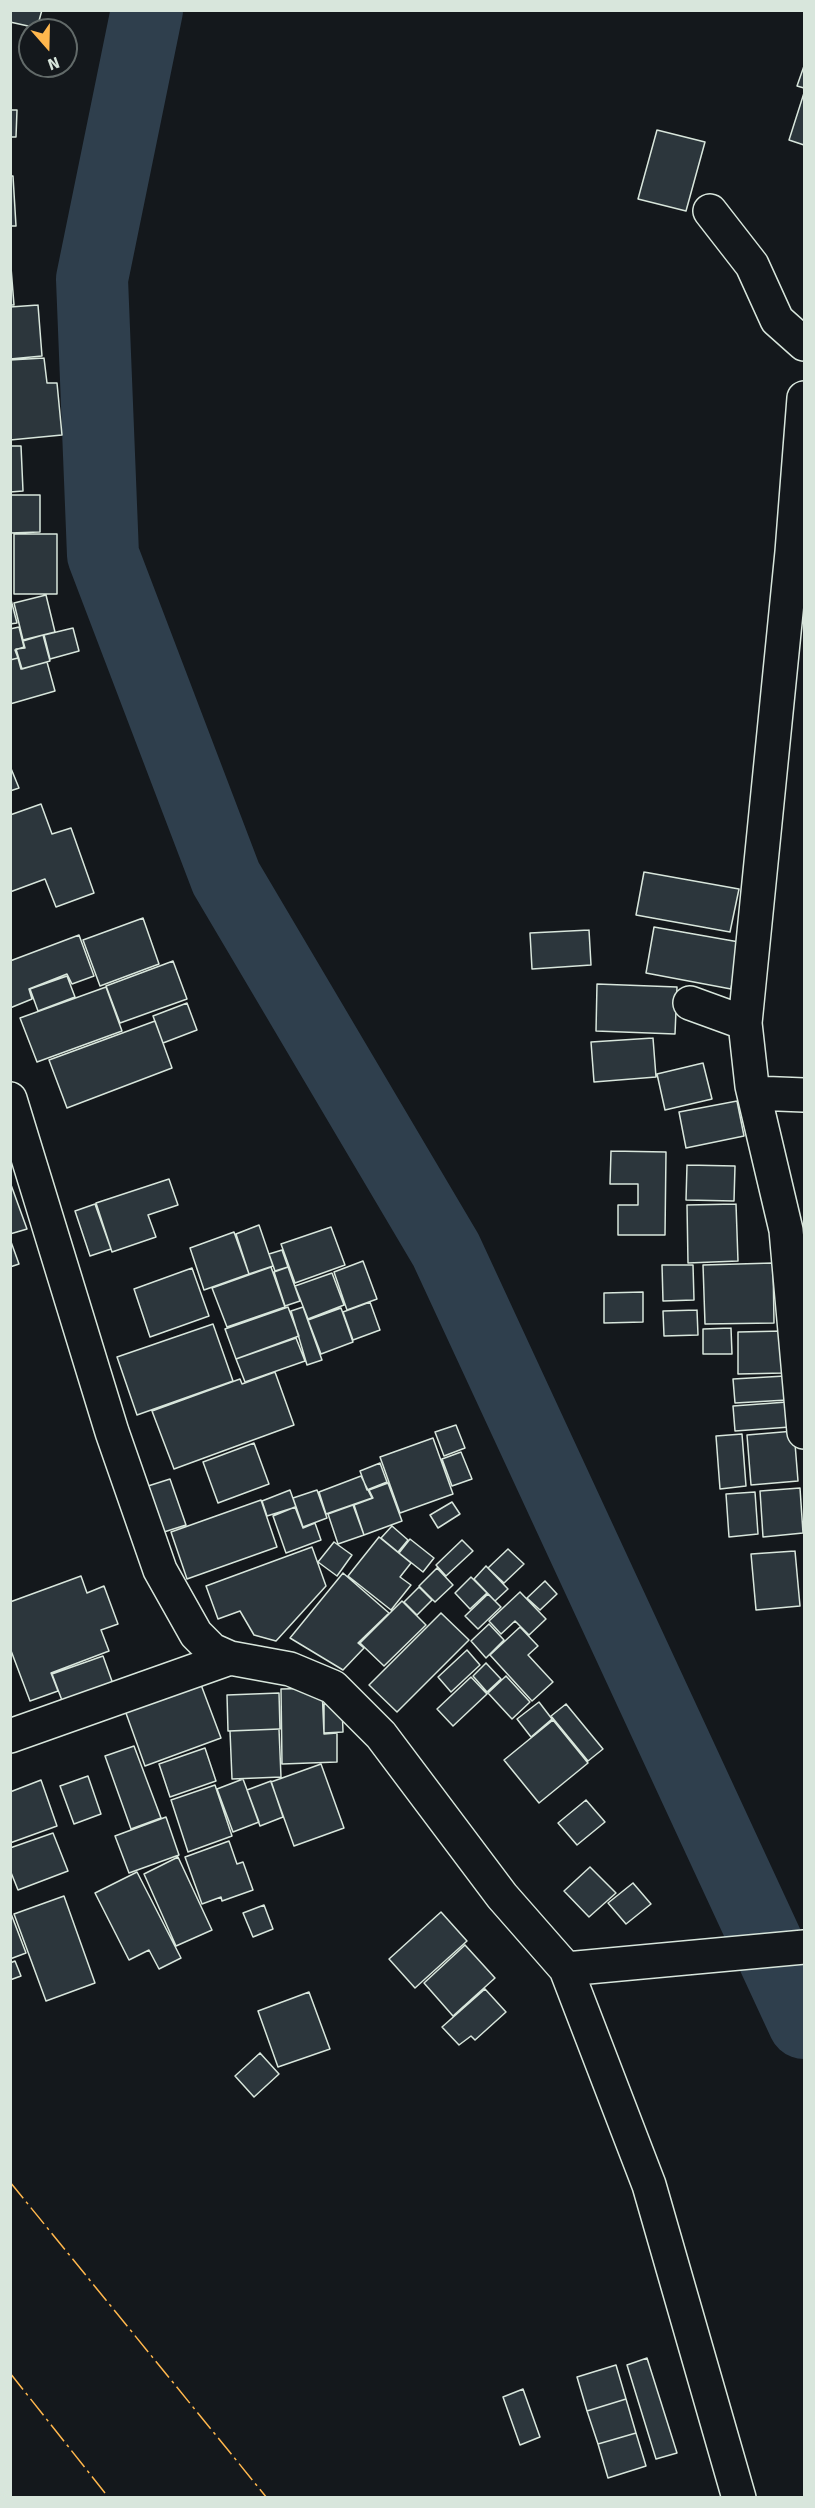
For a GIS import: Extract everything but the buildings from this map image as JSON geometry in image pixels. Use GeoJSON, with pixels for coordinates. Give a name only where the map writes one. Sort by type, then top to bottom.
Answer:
{"type":"FeatureCollection","features":[{"type":"Feature","properties":{"kind":"street"},"geometry":{"type":"LineString","coordinates":[[710,211],[752,265],[777,320],[804,344]]}},
{"type":"Feature","properties":{"kind":"street"},"geometry":{"type":"LineString","coordinates":[[804,398],[792,552],[745,1023],[753,1093],[786,1230],[803,1394],[804,1432]]}},
{"type":"Feature","properties":{"kind":"street"},"geometry":{"type":"LineString","coordinates":[[690,1003],[745,1023]]}},
{"type":"Feature","properties":{"kind":"street"},"geometry":{"type":"LineString","coordinates":[[753,1093],[804,1095]]}},
{"type":"Feature","properties":{"kind":"street"},"geometry":{"type":"LineString","coordinates":[[10,1099],[112,1432],[160,1570],[196,1634],[212,1650],[230,1658],[290,1669],[333,1688],[381,1735],[502,1896],[566,1969],[649,2185],[739,2498]]}},
{"type":"Feature","properties":{"kind":"street"},"geometry":{"type":"LineString","coordinates":[[10,1736],[230,1658]]}},
{"type":"Feature","properties":{"kind":"street"},"geometry":{"type":"LineString","coordinates":[[566,1969],[804,1947]]}},
{"type":"Feature","properties":{"kind":"waterway"},"geometry":{"type":"LineString","coordinates":[[147,10],[92,279],[103,555],[226,878],[446,1250],[804,2023]]}},
{"type":"Feature","properties":{"kind":"power"},"geometry":{"type":"LineString","coordinates":[[10,2182],[267,2498]]}},
{"type":"Feature","properties":{"kind":"power"},"geometry":{"type":"LineString","coordinates":[[10,2373],[109,2498]]}}]}
